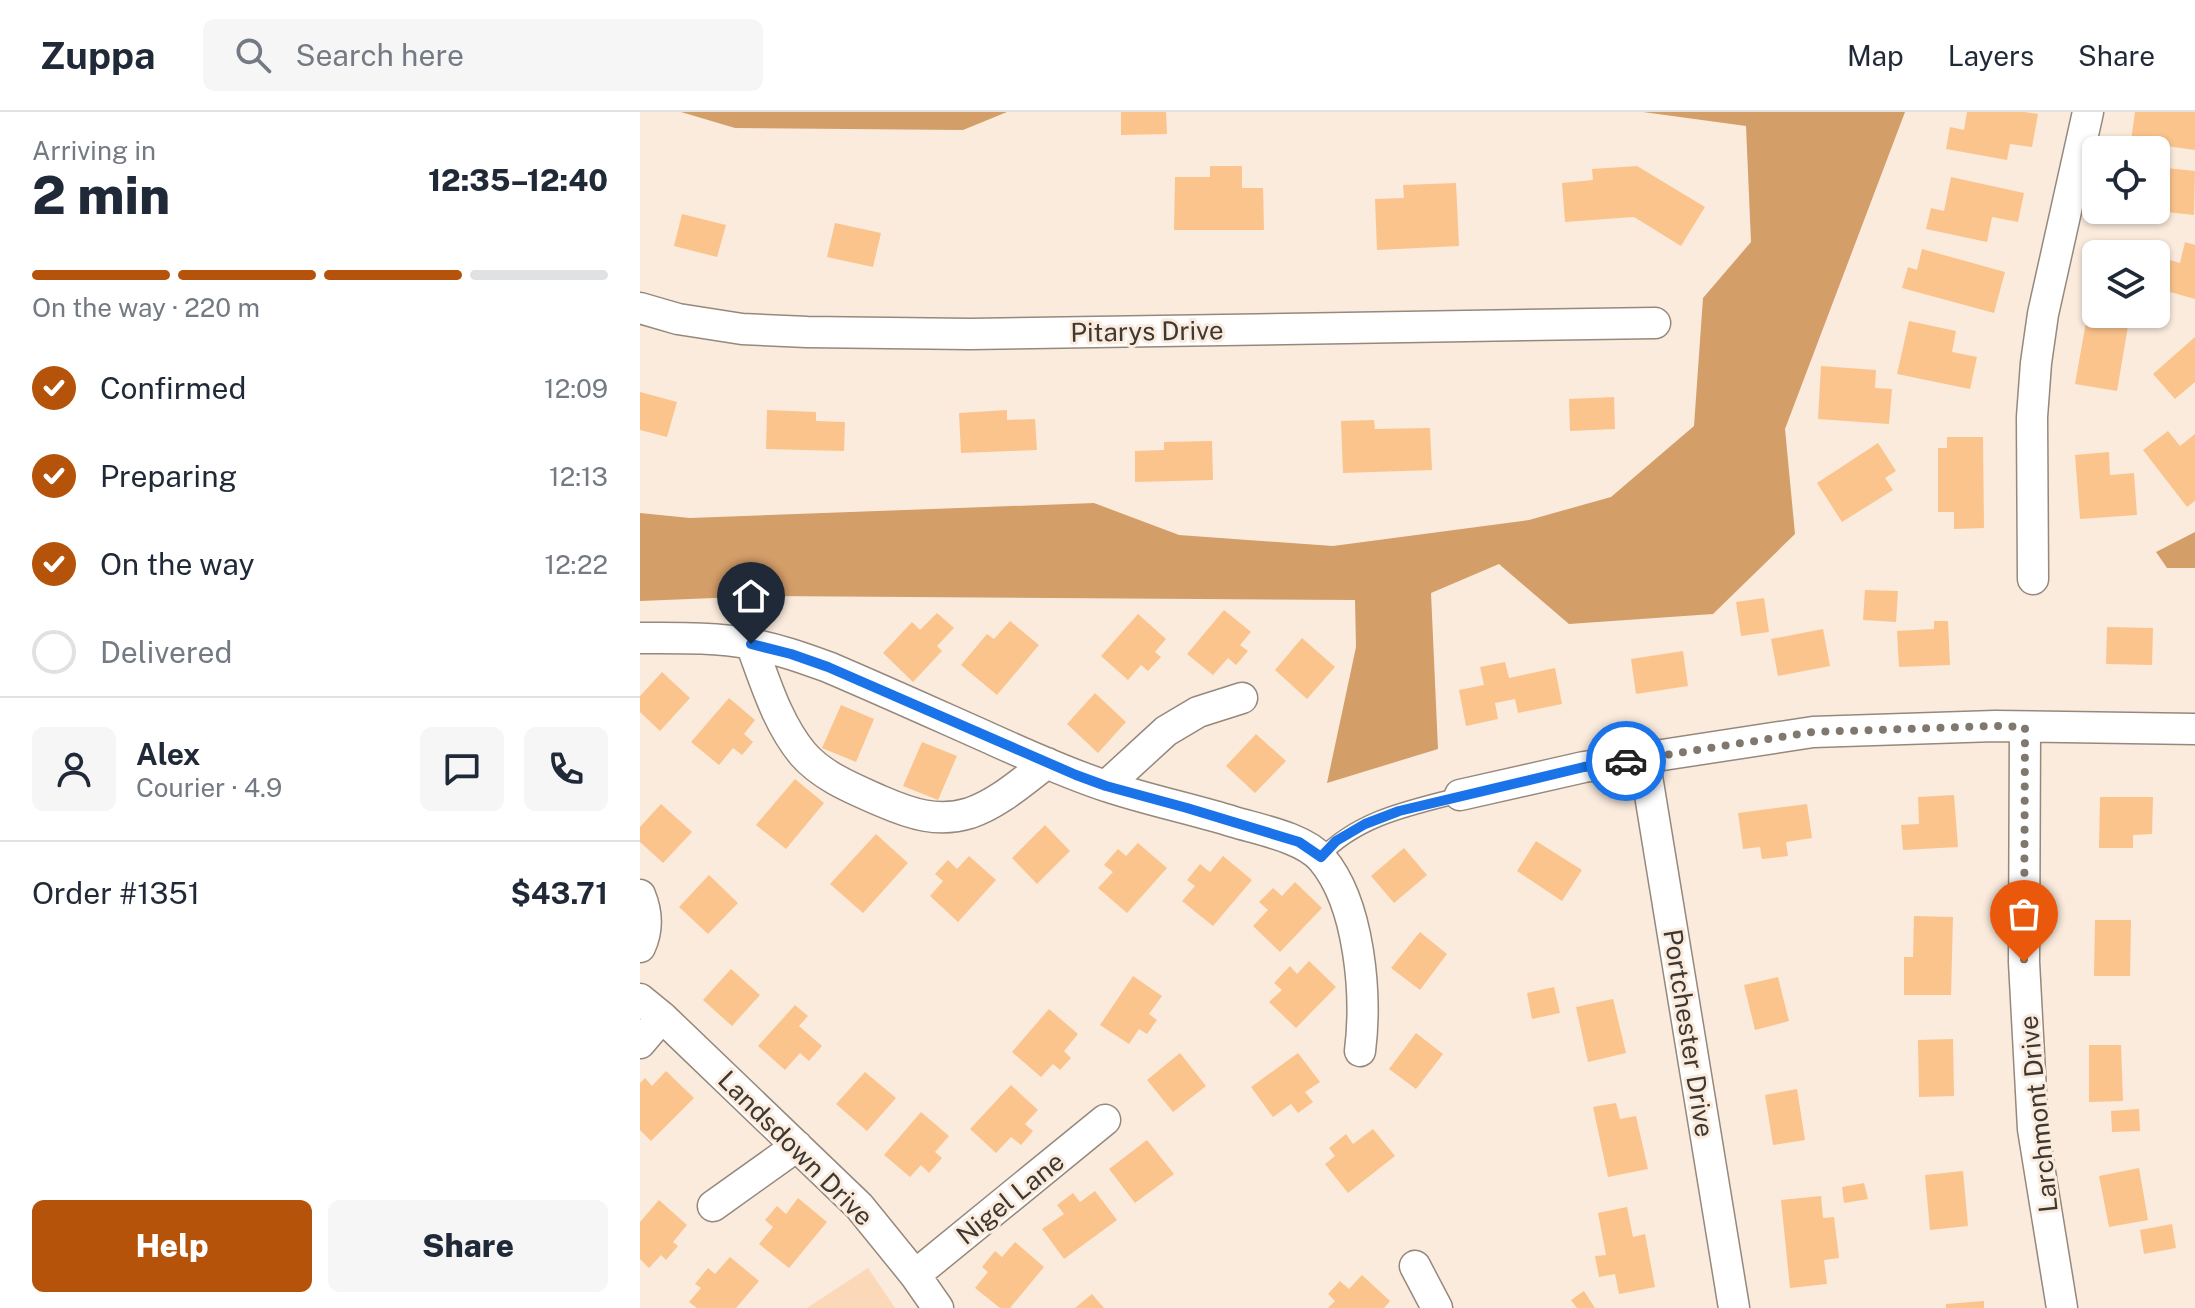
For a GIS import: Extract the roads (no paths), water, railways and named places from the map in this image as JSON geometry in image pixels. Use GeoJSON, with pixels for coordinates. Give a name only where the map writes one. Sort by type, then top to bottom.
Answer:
{"type":"FeatureCollection","features":[{"type":"Feature","properties":{"kind":"street"},"geometry":{"type":"LineString","coordinates":[[2033,579],[2032,417],[2036,363],[2043,314],[2088,112]]}},
{"type":"Feature","properties":{"kind":"street","name":"Pitarys Drive"},"geometry":{"type":"LineString","coordinates":[[640,308],[678,319],[742,329],[807,332],[970,334],[1655,323]]}},
{"type":"Feature","properties":{"kind":"street"},"geometry":{"type":"LineString","coordinates":[[640,638],[751,644],[791,654],[1106,786],[1299,842],[1321,857],[1336,879],[1347,904],[1362,985],[1364,1021],[1360,1051]]}},
{"type":"Feature","properties":{"kind":"street"},"geometry":{"type":"LineString","coordinates":[[751,644],[772,701],[803,753],[846,786],[905,811],[942,818],[968,813],[1002,797],[1047,763]]}},
{"type":"Feature","properties":{"kind":"street"},"geometry":{"type":"LineString","coordinates":[[1106,786],[1166,731],[1198,712],[1242,698]]}},
{"type":"Feature","properties":{"kind":"street"},"geometry":{"type":"LineString","coordinates":[[1460,795],[1584,767],[1813,732],[1995,726],[2195,729]]}},
{"type":"Feature","properties":{"kind":"street","name":"Larchmont Drive"},"geometry":{"type":"LineString","coordinates":[[2025,727],[2024,962],[2033,1129],[2062,1308]]}},
{"type":"Feature","properties":{"kind":"street","name":"Portchester Drive"},"geometry":{"type":"LineString","coordinates":[[1644,758],[1734,1308]]}},
{"type":"Feature","properties":{"kind":"street"},"geometry":{"type":"LineString","coordinates":[[640,895],[646,917],[644,940],[640,947]]}},
{"type":"Feature","properties":{"kind":"street"},"geometry":{"type":"LineString","coordinates":[[640,1043],[651,1008]]}},
{"type":"Feature","properties":{"kind":"street","name":"Landsdown Drive"},"geometry":{"type":"LineString","coordinates":[[651,1008],[859,1206],[938,1308]]}},
{"type":"Feature","properties":{"kind":"street","name":"Nigel Lane"},"geometry":{"type":"LineString","coordinates":[[915,1275],[1105,1120]]}},
{"type":"Feature","properties":{"kind":"street"},"geometry":{"type":"LineString","coordinates":[[713,1206],[797,1146]]}},
{"type":"Feature","properties":{"kind":"street"},"geometry":{"type":"LineString","coordinates":[[1415,1266],[1437,1308]]}},
{"type":"Feature","properties":{"kind":"lane"},"geometry":{"type":"LineString","coordinates":[[1321,857],[1336,841],[1365,824],[1399,811],[1460,795]]}}]}
